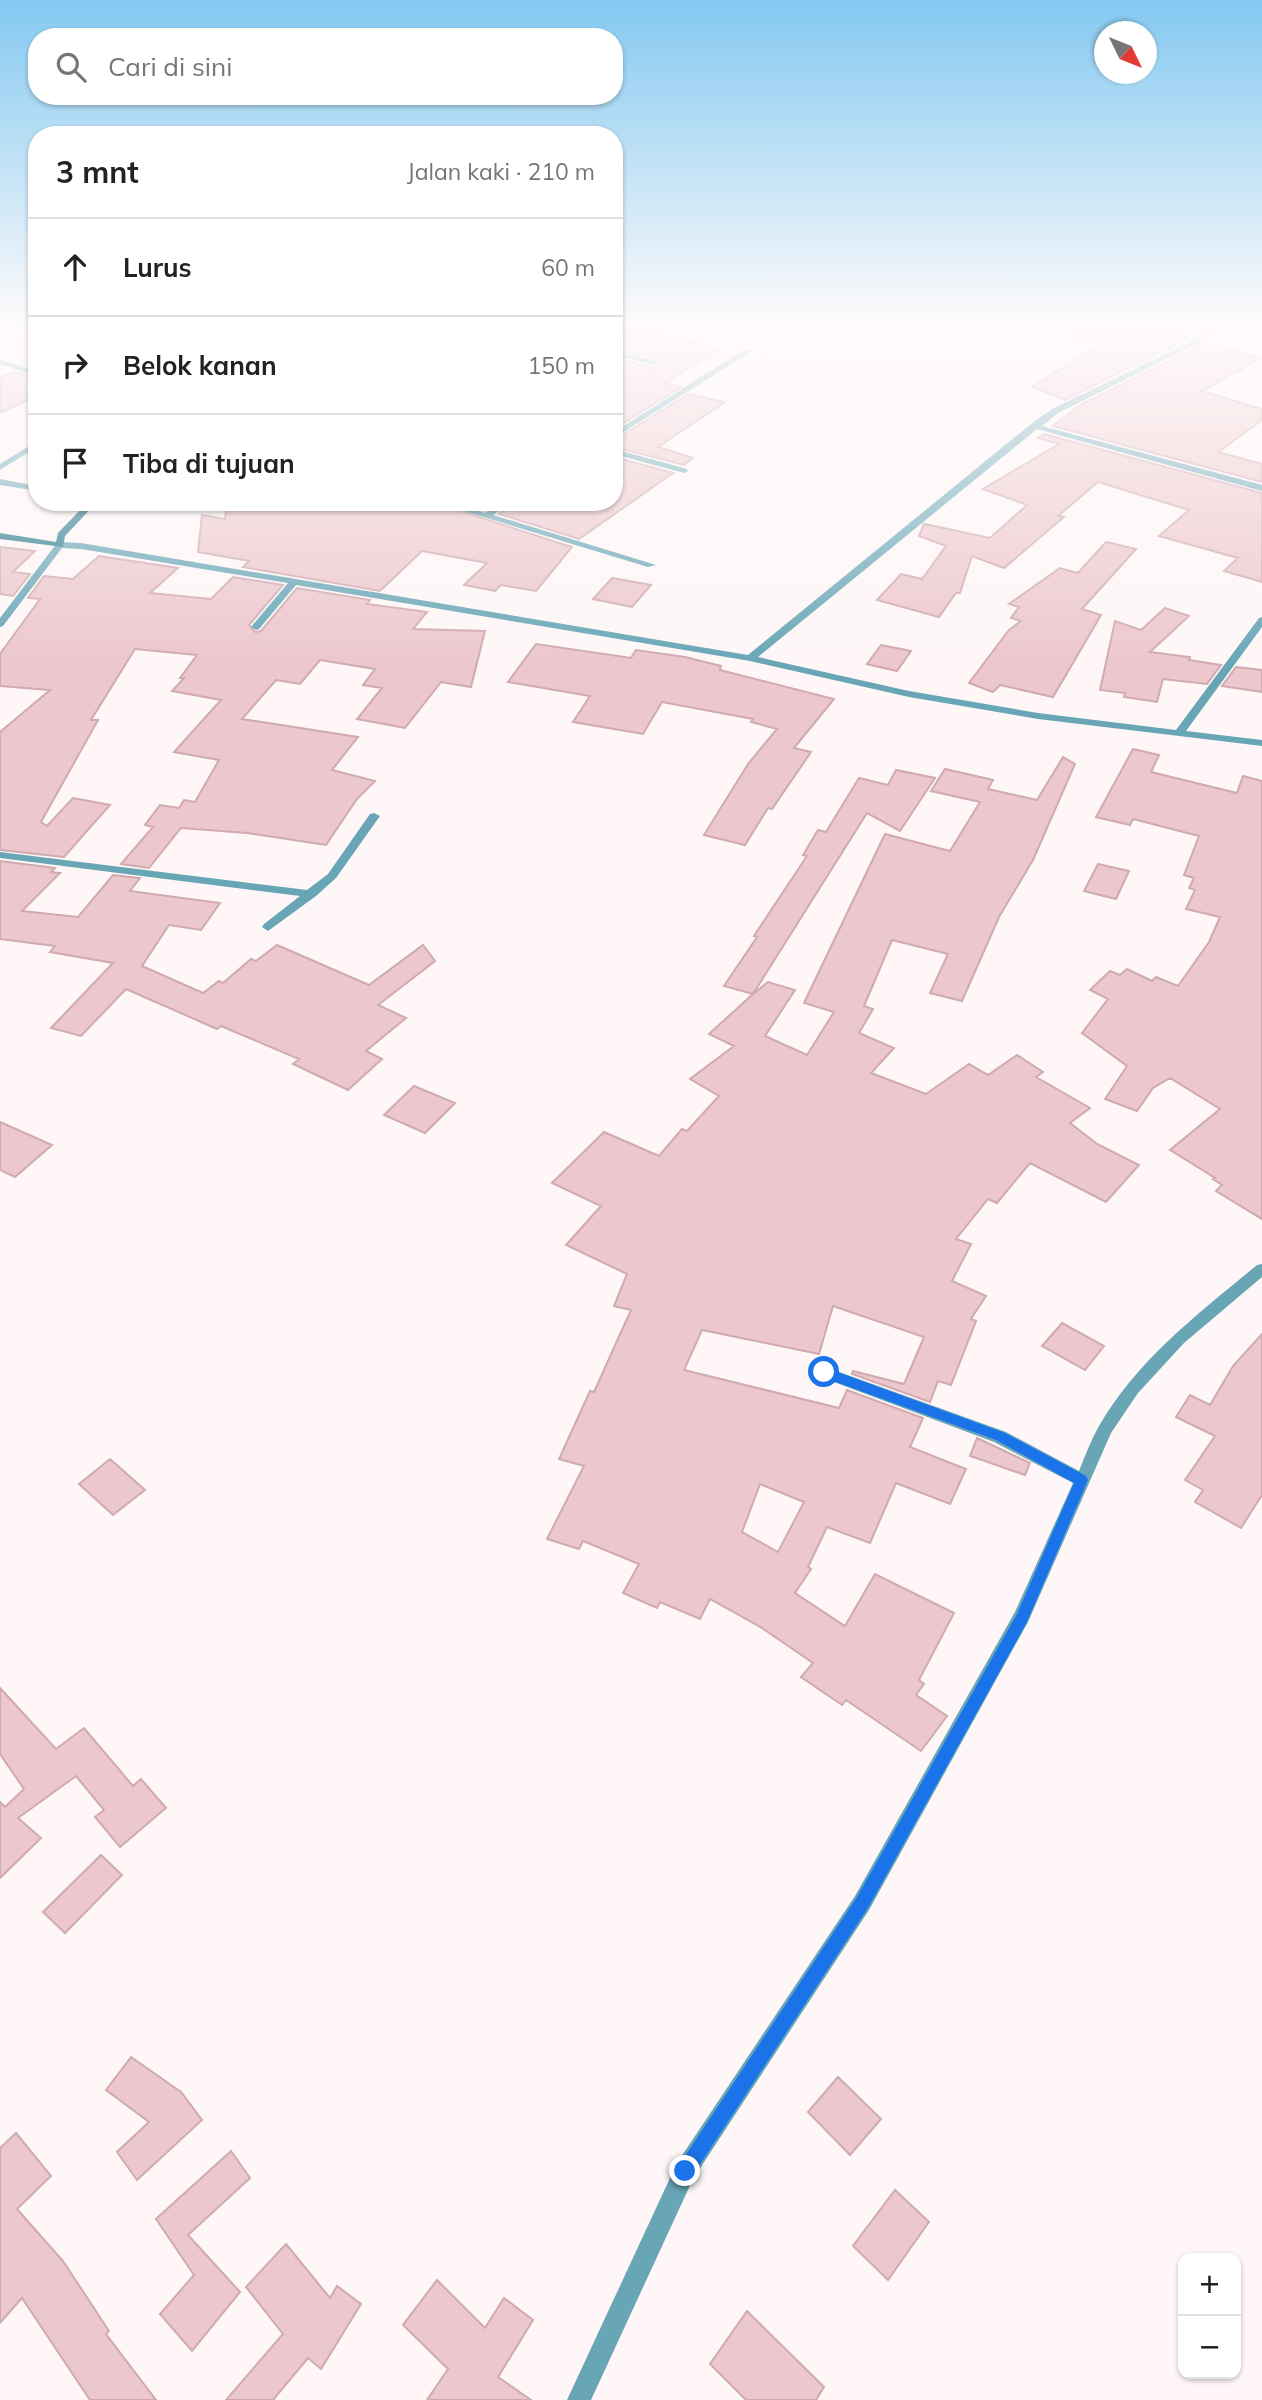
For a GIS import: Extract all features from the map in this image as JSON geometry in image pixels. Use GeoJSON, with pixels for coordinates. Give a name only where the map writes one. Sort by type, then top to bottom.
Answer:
{"type":"FeatureCollection","features":[{"type":"Feature","properties":{"kind":"street"},"geometry":{"type":"LineString","coordinates":[[750,658],[1016,441]]}},
{"type":"Feature","properties":{"kind":"street"},"geometry":{"type":"LineString","coordinates":[[1089,441],[1262,488]]}},
{"type":"Feature","properties":{"kind":"street"},"geometry":{"type":"LineString","coordinates":[[0,468],[28,449]]}},
{"type":"Feature","properties":{"kind":"street"},"geometry":{"type":"LineString","coordinates":[[623,454],[684,471]]}},
{"type":"Feature","properties":{"kind":"street"},"geometry":{"type":"LineString","coordinates":[[0,482],[28,487]]}},
{"type":"Feature","properties":{"kind":"street"},"geometry":{"type":"LineString","coordinates":[[0,624],[85,511]]}},
{"type":"Feature","properties":{"kind":"street"},"geometry":{"type":"LineString","coordinates":[[469,511],[651,565]]}},
{"type":"Feature","properties":{"kind":"street"},"geometry":{"type":"LineString","coordinates":[[486,516],[494,511]]}},
{"type":"Feature","properties":{"kind":"street"},"geometry":{"type":"LineString","coordinates":[[0,527],[81,546],[750,658],[909,694],[1038,716],[1262,743]]}},
{"type":"Feature","properties":{"kind":"street"},"geometry":{"type":"LineString","coordinates":[[0,536],[61,540]]}},
{"type":"Feature","properties":{"kind":"street"},"geometry":{"type":"LineString","coordinates":[[256,627],[293,583]]}},
{"type":"Feature","properties":{"kind":"street"},"geometry":{"type":"LineString","coordinates":[[1178,734],[1262,620]]}},
{"type":"Feature","properties":{"kind":"street"},"geometry":{"type":"LineString","coordinates":[[268,927],[332,876],[374,816]]}},
{"type":"Feature","properties":{"kind":"street"},"geometry":{"type":"LineString","coordinates":[[0,855],[312,894]]}},
{"type":"Feature","properties":{"kind":"street"},"geometry":{"type":"LineString","coordinates":[[579,2400],[685,2171],[869,1891],[1023,1617],[1104,1430],[1133,1389],[1179,1339],[1262,1269]]}},
{"type":"Feature","properties":{"kind":"street"},"geometry":{"type":"LineString","coordinates":[[824,1372],[1000,1437],[1082,1480]]}},
{"type":"Feature","properties":{"kind":"building"},"geometry":{"type":"Polygon","coordinates":[[[623,441],[667,441],[658,447],[693,458],[684,465],[623,449],[623,441]]]}},
{"type":"Feature","properties":{"kind":"building"},"geometry":{"type":"Polygon","coordinates":[[[1048,441],[1070,441],[1262,493],[1262,582],[1224,571],[1238,558],[1159,536],[1189,510],[1098,482],[1058,516],[1064,517],[1004,568],[972,556],[960,593],[956,593],[939,617],[877,600],[901,574],[922,579],[946,546],[919,536],[924,524],[990,538],[1027,505],[983,489],[1059,444],[1048,441]]]}},
{"type":"Feature","properties":{"kind":"building"},"geometry":{"type":"Polygon","coordinates":[[[1109,441],[1233,441],[1218,452],[1262,464],[1262,482],[1109,441]]]}},
{"type":"Feature","properties":{"kind":"building"},"geometry":{"type":"Polygon","coordinates":[[[623,459],[673,473],[623,508],[623,459]]]}},
{"type":"Feature","properties":{"kind":"building"},"geometry":{"type":"Polygon","coordinates":[[[226,511],[460,511],[572,547],[536,591],[501,585],[495,591],[464,585],[487,563],[422,551],[380,591],[243,567],[249,561],[198,552],[202,515],[225,519],[226,511]]]}},
{"type":"Feature","properties":{"kind":"building"},"geometry":{"type":"Polygon","coordinates":[[[503,511],[619,511],[579,539],[499,514],[503,511]]]}},
{"type":"Feature","properties":{"kind":"building"},"geometry":{"type":"Polygon","coordinates":[[[1106,542],[1136,549],[1082,609],[1101,615],[1053,697],[1000,685],[993,692],[969,683],[1009,630],[1021,621],[1011,618],[1019,607],[1009,604],[1060,568],[1078,573],[1106,542]]]}},
{"type":"Feature","properties":{"kind":"building"},"geometry":{"type":"Polygon","coordinates":[[[0,547],[35,551],[13,572],[30,574],[13,596],[0,594],[0,547]]]}},
{"type":"Feature","properties":{"kind":"building"},"geometry":{"type":"Polygon","coordinates":[[[99,556],[178,568],[150,593],[211,599],[233,577],[283,585],[249,625],[255,632],[261,631],[297,588],[370,600],[367,604],[427,612],[413,629],[485,631],[471,687],[441,682],[405,728],[357,719],[382,688],[363,685],[375,669],[320,660],[300,684],[276,680],[242,719],[358,737],[332,770],[375,781],[357,799],[326,845],[247,833],[181,828],[149,868],[121,864],[153,827],[145,825],[160,805],[179,808],[184,800],[195,802],[219,760],[174,752],[221,700],[172,691],[184,678],[180,678],[197,655],[135,649],[91,720],[98,720],[41,822],[47,826],[73,798],[110,805],[64,857],[0,850],[0,732],[50,690],[0,686],[0,654],[40,599],[28,598],[44,576],[73,579],[99,556]]]}},
{"type":"Feature","properties":{"kind":"building"},"geometry":{"type":"Polygon","coordinates":[[[612,578],[651,585],[632,607],[593,599],[612,578]]]}},
{"type":"Feature","properties":{"kind":"building"},"geometry":{"type":"Polygon","coordinates":[[[1165,608],[1189,616],[1150,652],[1190,657],[1189,660],[1221,665],[1207,684],[1163,679],[1157,702],[1124,697],[1125,693],[1100,690],[1115,621],[1141,630],[1165,608]]]}},
{"type":"Feature","properties":{"kind":"building"},"geometry":{"type":"Polygon","coordinates":[[[536,644],[631,658],[636,650],[685,657],[721,666],[720,670],[834,699],[794,748],[811,752],[772,809],[768,808],[745,845],[704,835],[748,764],[777,729],[751,722],[753,719],[662,702],[643,734],[573,722],[590,696],[508,682],[536,644]]]}},
{"type":"Feature","properties":{"kind":"building"},"geometry":{"type":"Polygon","coordinates":[[[881,645],[911,651],[897,671],[867,664],[881,645]]]}},
{"type":"Feature","properties":{"kind":"building"},"geometry":{"type":"Polygon","coordinates":[[[1236,667],[1262,670],[1262,692],[1222,686],[1236,667]]]}},
{"type":"Feature","properties":{"kind":"building"},"geometry":{"type":"Polygon","coordinates":[[[1133,749],[1159,755],[1151,772],[1237,793],[1243,776],[1262,781],[1262,1219],[1216,1191],[1222,1185],[1213,1179],[1215,1178],[1170,1150],[1220,1109],[1170,1078],[1153,1088],[1137,1111],[1105,1099],[1127,1066],[1082,1033],[1108,999],[1090,990],[1110,971],[1120,975],[1127,969],[1152,981],[1156,977],[1178,986],[1209,942],[1220,917],[1186,909],[1195,890],[1189,888],[1194,878],[1184,875],[1199,836],[1133,819],[1130,825],[1096,817],[1133,749]]]}},
{"type":"Feature","properties":{"kind":"building"},"geometry":{"type":"Polygon","coordinates":[[[1063,757],[1075,764],[1033,860],[999,917],[962,1001],[930,993],[948,954],[892,940],[864,1006],[873,1009],[859,1033],[894,1048],[871,1073],[926,1094],[969,1064],[988,1075],[1017,1055],[1043,1072],[1036,1077],[1090,1108],[1070,1123],[1097,1144],[1139,1165],[1106,1202],[1030,1163],[997,1203],[988,1199],[956,1239],[971,1244],[952,1281],[986,1296],[971,1319],[976,1321],[951,1385],[938,1381],[930,1402],[852,1374],[853,1371],[904,1384],[924,1337],[833,1306],[819,1354],[702,1330],[684,1370],[839,1408],[847,1390],[923,1418],[910,1447],[966,1469],[950,1504],[896,1483],[870,1543],[827,1527],[808,1567],[811,1569],[795,1593],[845,1626],[875,1574],[954,1613],[919,1680],[924,1684],[916,1695],[947,1716],[921,1751],[846,1700],[842,1705],[801,1677],[813,1663],[762,1628],[710,1599],[700,1619],[660,1602],[657,1608],[623,1593],[639,1564],[583,1541],[579,1549],[547,1539],[584,1466],[559,1459],[590,1391],[594,1392],[631,1310],[614,1306],[627,1274],[566,1245],[601,1206],[552,1183],[604,1132],[659,1156],[682,1129],[687,1131],[719,1096],[690,1079],[734,1046],[709,1034],[768,982],[795,990],[765,1036],[807,1055],[834,1012],[804,1003],[885,834],[950,851],[980,802],[931,791],[945,769],[993,780],[988,789],[1037,800],[1063,757]],[[760,1484],[742,1532],[778,1552],[804,1502],[760,1484]]]}},
{"type":"Feature","properties":{"kind":"building"},"geometry":{"type":"Polygon","coordinates":[[[896,770],[935,778],[900,831],[867,813],[753,994],[724,986],[807,856],[803,855],[818,830],[826,832],[859,778],[888,785],[896,770]]]}},
{"type":"Feature","properties":{"kind":"building"},"geometry":{"type":"Polygon","coordinates":[[[0,861],[55,868],[51,872],[60,873],[22,911],[78,917],[113,875],[140,878],[130,891],[220,903],[201,930],[169,925],[142,966],[203,993],[219,981],[223,983],[251,959],[256,961],[277,945],[369,985],[423,945],[435,961],[378,1005],[406,1018],[366,1051],[382,1059],[348,1090],[293,1064],[299,1059],[221,1026],[217,1029],[126,989],[81,1036],[51,1028],[113,963],[50,952],[55,946],[0,939],[0,861]]]}},
{"type":"Feature","properties":{"kind":"building"},"geometry":{"type":"Polygon","coordinates":[[[1098,864],[1129,871],[1116,899],[1084,891],[1098,864]]]}},
{"type":"Feature","properties":{"kind":"building"},"geometry":{"type":"Polygon","coordinates":[[[414,1086],[455,1103],[425,1133],[384,1115],[414,1086]]]}},
{"type":"Feature","properties":{"kind":"building"},"geometry":{"type":"Polygon","coordinates":[[[0,1122],[52,1145],[15,1177],[0,1170],[0,1122]]]}},
{"type":"Feature","properties":{"kind":"building"},"geometry":{"type":"Polygon","coordinates":[[[1062,1323],[1104,1346],[1085,1370],[1042,1346],[1062,1323]]]}},
{"type":"Feature","properties":{"kind":"building"},"geometry":{"type":"Polygon","coordinates":[[[1262,1334],[1262,1495],[1241,1528],[1195,1502],[1203,1490],[1185,1480],[1215,1436],[1176,1417],[1190,1395],[1210,1405],[1233,1366],[1262,1334]]]}},
{"type":"Feature","properties":{"kind":"building"},"geometry":{"type":"Polygon","coordinates":[[[977,1438],[1030,1463],[1025,1475],[970,1456],[977,1438]]]}},
{"type":"Feature","properties":{"kind":"building"},"geometry":{"type":"Polygon","coordinates":[[[110,1459],[145,1490],[113,1515],[79,1484],[110,1459]]]}},
{"type":"Feature","properties":{"kind":"building"},"geometry":{"type":"Polygon","coordinates":[[[0,1688],[56,1749],[84,1728],[133,1786],[141,1779],[166,1808],[120,1847],[95,1817],[104,1810],[76,1776],[18,1818],[41,1838],[0,1878],[0,1802],[5,1807],[24,1789],[0,1754],[0,1688]]]}},
{"type":"Feature","properties":{"kind":"building"},"geometry":{"type":"Polygon","coordinates":[[[101,1855],[122,1875],[65,1933],[43,1912],[101,1855]]]}},
{"type":"Feature","properties":{"kind":"building"},"geometry":{"type":"Polygon","coordinates":[[[131,2057],[181,2092],[202,2120],[137,2180],[117,2152],[149,2122],[106,2090],[131,2057]]]}},
{"type":"Feature","properties":{"kind":"building"},"geometry":{"type":"Polygon","coordinates":[[[838,2077],[881,2119],[850,2155],[808,2112],[838,2077]]]}},
{"type":"Feature","properties":{"kind":"building"},"geometry":{"type":"Polygon","coordinates":[[[16,2133],[51,2176],[17,2209],[63,2261],[109,2331],[106,2334],[156,2400],[90,2400],[22,2298],[0,2323],[0,2148],[16,2133]]]}},
{"type":"Feature","properties":{"kind":"building"},"geometry":{"type":"Polygon","coordinates":[[[231,2151],[250,2178],[188,2235],[240,2292],[192,2351],[160,2314],[194,2275],[156,2219],[231,2151]]]}},
{"type":"Feature","properties":{"kind":"building"},"geometry":{"type":"Polygon","coordinates":[[[895,2190],[929,2222],[888,2280],[853,2246],[895,2190]]]}},
{"type":"Feature","properties":{"kind":"building"},"geometry":{"type":"Polygon","coordinates":[[[286,2244],[330,2298],[337,2286],[361,2304],[321,2369],[308,2358],[273,2400],[226,2400],[283,2334],[246,2287],[286,2244]]]}},
{"type":"Feature","properties":{"kind":"building"},"geometry":{"type":"Polygon","coordinates":[[[437,2280],[485,2328],[504,2298],[533,2320],[498,2377],[531,2400],[427,2400],[448,2369],[403,2325],[437,2280]]]}},
{"type":"Feature","properties":{"kind":"building"},"geometry":{"type":"Polygon","coordinates":[[[747,2311],[824,2387],[816,2400],[746,2400],[710,2364],[747,2311]]]}},
{"type":"Feature","properties":{"kind":"route"},"geometry":{"type":"LineString","coordinates":[[685,2171],[862,1903],[1023,1617],[1082,1480],[1000,1437],[824,1372]]}}]}
